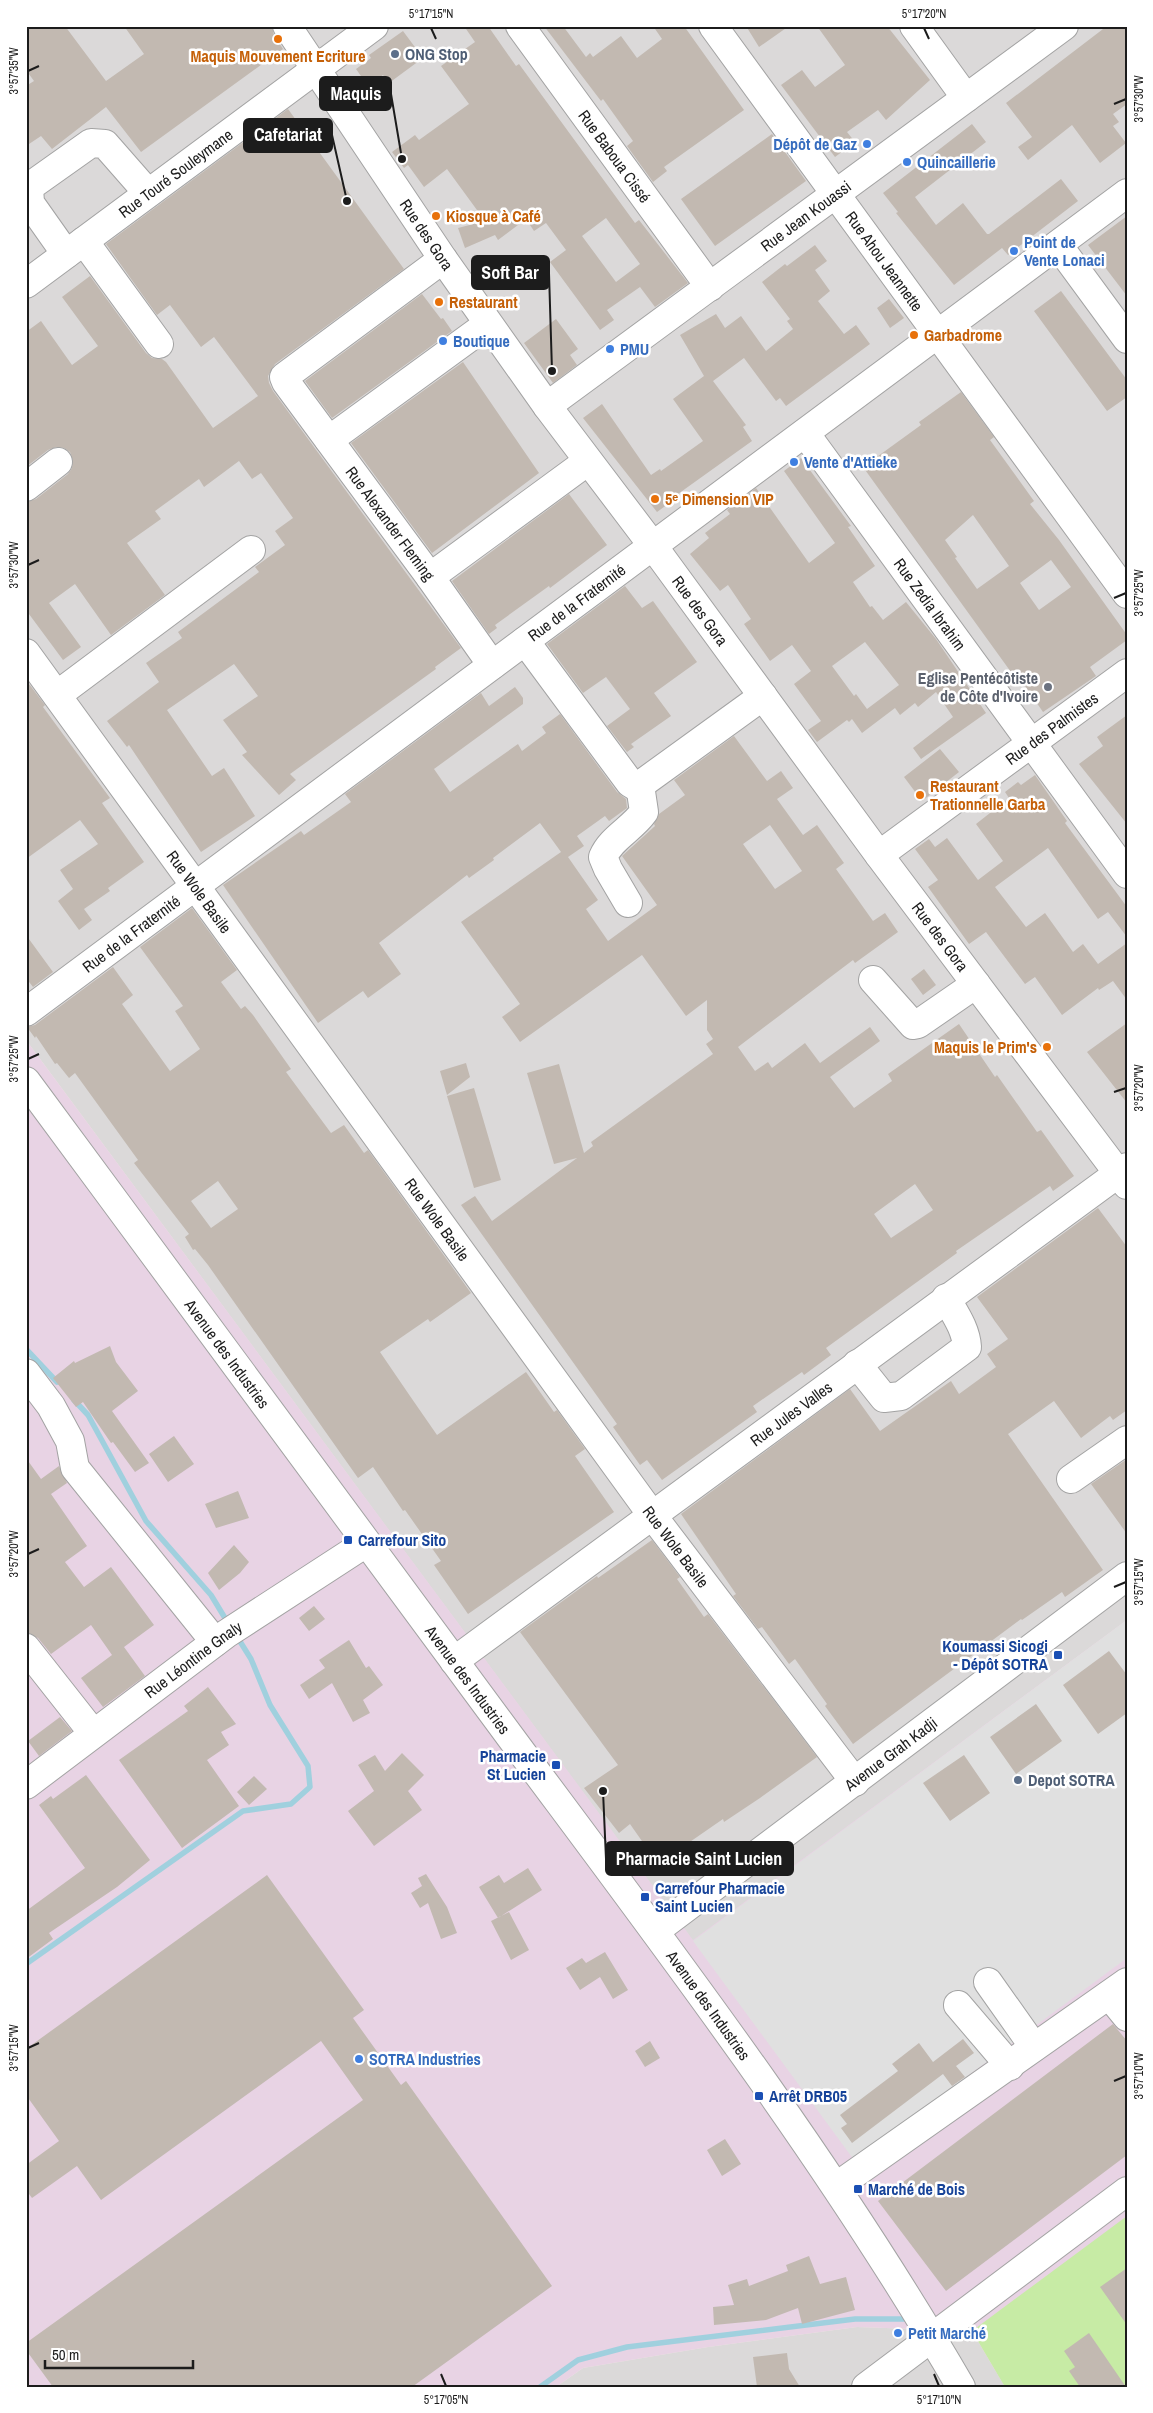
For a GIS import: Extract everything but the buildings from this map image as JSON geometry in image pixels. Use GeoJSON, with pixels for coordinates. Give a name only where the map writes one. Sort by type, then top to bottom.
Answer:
{"type":"FeatureCollection","features":[{"type":"Feature","properties":{"kind":"street","name":"Rue des Gora"},"geometry":{"type":"LineString","coordinates":[[287,26],[317,68],[443,259],[547,406],[764,696],[879,855],[1124,1175]]}},
{"type":"Feature","properties":{"kind":"street","name":"Rue Touré Souleymane"},"geometry":{"type":"LineString","coordinates":[[26,284],[374,26]]}},
{"type":"Feature","properties":{"kind":"street","name":"Rue Baboua Cissé"},"geometry":{"type":"LineString","coordinates":[[520,26],[710,287]]}},
{"type":"Feature","properties":{"kind":"street","name":"Rue Ahou Jeannette"},"geometry":{"type":"LineString","coordinates":[[713,26],[1127,594]]}},
{"type":"Feature","properties":{"kind":"street"},"geometry":{"type":"LineString","coordinates":[[914,26],[966,98]]}},
{"type":"Feature","properties":{"kind":"street","name":"Rue Jean Kouassi"},"geometry":{"type":"LineString","coordinates":[[547,406],[966,98],[1031,36],[1064,26]]}},
{"type":"Feature","properties":{"kind":"street"},"geometry":{"type":"LineString","coordinates":[[148,194],[105,144],[91,143],[29,187],[30,203],[75,247],[159,344]]}},
{"type":"Feature","properties":{"kind":"street","name":"Rue de la Fraternité"},"geometry":{"type":"LineString","coordinates":[[26,1012],[1127,193]]}},
{"type":"Feature","properties":{"kind":"street"},"geometry":{"type":"LineString","coordinates":[[1058,245],[1127,339]]}},
{"type":"Feature","properties":{"kind":"street","name":"Rue Alexander Fleming"},"geometry":{"type":"LineString","coordinates":[[443,259],[284,378],[492,665]]}},
{"type":"Feature","properties":{"kind":"street"},"geometry":{"type":"LineString","coordinates":[[329,440],[488,324]]}},
{"type":"Feature","properties":{"kind":"street","name":"Rue Zedia Ibrahim"},"geometry":{"type":"LineString","coordinates":[[805,433],[1127,874]]}},
{"type":"Feature","properties":{"kind":"street"},"geometry":{"type":"LineString","coordinates":[[430,577],[588,460]]}},
{"type":"Feature","properties":{"kind":"street"},"geometry":{"type":"LineString","coordinates":[[26,487],[58,462]]}},
{"type":"Feature","properties":{"kind":"street"},"geometry":{"type":"LineString","coordinates":[[57,695],[252,550]]}},
{"type":"Feature","properties":{"kind":"street"},"geometry":{"type":"LineString","coordinates":[[525,641],[630,783],[635,786],[640,785],[764,696]]}},
{"type":"Feature","properties":{"kind":"street","name":"Rue Wole Basile"},"geometry":{"type":"LineString","coordinates":[[29,663],[57,695],[196,885],[652,1515],[855,1782]]}},
{"type":"Feature","properties":{"kind":"street","name":"Rue des Palmistes"},"geometry":{"type":"LineString","coordinates":[[879,855],[1127,672]]}},
{"type":"Feature","properties":{"kind":"street"},"geometry":{"type":"LineString","coordinates":[[628,903],[603,857],[607,847],[638,820],[644,812],[640,785]]}},
{"type":"Feature","properties":{"kind":"street"},"geometry":{"type":"LineString","coordinates":[[873,980],[913,1025],[918,1024],[976,984]]}},
{"type":"Feature","properties":{"kind":"street","name":"Avenue des Industries"},"geometry":{"type":"LineString","coordinates":[[26,1081],[366,1543],[655,1931],[838,2186],[961,2387]]}},
{"type":"Feature","properties":{"kind":"street","name":"Rue Jules Valles"},"geometry":{"type":"LineString","coordinates":[[454,1661],[946,1298],[1124,1175]]}},
{"type":"Feature","properties":{"kind":"street"},"geometry":{"type":"LineString","coordinates":[[857,1364],[884,1398],[901,1396],[967,1347],[966,1337],[946,1298]]}},
{"type":"Feature","properties":{"kind":"street"},"geometry":{"type":"LineString","coordinates":[[26,1373],[51,1406],[70,1441],[76,1468],[229,1632]]}},
{"type":"Feature","properties":{"kind":"street"},"geometry":{"type":"LineString","coordinates":[[1071,1478],[1127,1440]]}},
{"type":"Feature","properties":{"kind":"street","name":"Rue Léontine Gnaly"},"geometry":{"type":"LineString","coordinates":[[26,1785],[229,1632],[366,1543]]}},
{"type":"Feature","properties":{"kind":"street","name":"Avenue Grah Kadji"},"geometry":{"type":"LineString","coordinates":[[655,1931],[1127,1576]]}},
{"type":"Feature","properties":{"kind":"street"},"geometry":{"type":"LineString","coordinates":[[26,1648],[93,1733]]}},
{"type":"Feature","properties":{"kind":"street"},"geometry":{"type":"LineString","coordinates":[[988,1982],[1034,2047]]}},
{"type":"Feature","properties":{"kind":"street"},"geometry":{"type":"LineString","coordinates":[[838,2186],[1118,1989],[1127,2017]]}},
{"type":"Feature","properties":{"kind":"street"},"geometry":{"type":"LineString","coordinates":[[958,2005],[1010,2066]]}},
{"type":"Feature","properties":{"kind":"street"},"geometry":{"type":"LineString","coordinates":[[866,2387],[1127,2191]]}},
{"type":"Feature","properties":{"kind":"shaded area"},"geometry":{"type":"Polygon","coordinates":[[[26,26],[1127,26],[1127,1620],[693,1941],[26,1040],[26,26]]]}},
{"type":"Feature","properties":{"kind":"shaded area"},"geometry":{"type":"Polygon","coordinates":[[[26,1040],[693,1940],[1127,1620],[1127,2387],[1005,2387],[972,2331],[857,2327],[708,2347],[583,2368],[556,2387],[26,2387],[26,1040]]]}},
{"type":"Feature","properties":{"kind":"shaded area","name":"Depot SOTRA"},"geometry":{"type":"Polygon","coordinates":[[[1127,1620],[1127,1958],[854,2160],[693,1941],[1127,1620]]]}},
{"type":"Feature","properties":{"kind":"shaded area"},"geometry":{"type":"Polygon","coordinates":[[[857,2327],[972,2331],[1005,2387],[556,2387],[583,2368],[708,2347],[857,2327]]]}},
{"type":"Feature","properties":{"kind":"green space"},"geometry":{"type":"Polygon","coordinates":[[[1127,2216],[1127,2387],[1005,2387],[972,2331],[1127,2216]]]}},
{"type":"Feature","properties":{"kind":"waterway"},"geometry":{"type":"LineString","coordinates":[[26,1349],[57,1382]]}},
{"type":"Feature","properties":{"kind":"waterway"},"geometry":{"type":"LineString","coordinates":[[74,1400],[88,1415],[146,1521],[211,1595],[228,1623]]}},
{"type":"Feature","properties":{"kind":"waterway"},"geometry":{"type":"LineString","coordinates":[[26,1964],[243,1811],[291,1804],[310,1787],[308,1766],[270,1705],[251,1659],[236,1635]]}},
{"type":"Feature","properties":{"kind":"waterway"},"geometry":{"type":"LineString","coordinates":[[540,2387],[578,2360],[627,2347],[855,2319],[904,2319]]}},
{"type":"Feature","properties":{"kind":"place","name":"Maquis Mouvement Ecriture"},"geometry":{"type":"Point","coordinates":[278,39]}},
{"type":"Feature","properties":{"kind":"place","name":"ONG Stop"},"geometry":{"type":"Point","coordinates":[395,54]}},
{"type":"Feature","properties":{"kind":"place","name":"Dépôt de Gaz"},"geometry":{"type":"Point","coordinates":[867,144]}},
{"type":"Feature","properties":{"kind":"place","name":"Maquis"},"geometry":{"type":"Point","coordinates":[402,159]}},
{"type":"Feature","properties":{"kind":"place","name":"Quincaillerie"},"geometry":{"type":"Point","coordinates":[907,162]}},
{"type":"Feature","properties":{"kind":"place","name":"Cafetariat"},"geometry":{"type":"Point","coordinates":[347,201]}},
{"type":"Feature","properties":{"kind":"place","name":"Kiosque à Café"},"geometry":{"type":"Point","coordinates":[436,216]}},
{"type":"Feature","properties":{"kind":"place","name":"Point de Vente Lonaci"},"geometry":{"type":"Point","coordinates":[1014,251]}},
{"type":"Feature","properties":{"kind":"place","name":"Restaurant"},"geometry":{"type":"Point","coordinates":[439,302]}},
{"type":"Feature","properties":{"kind":"place","name":"Garbadrome"},"geometry":{"type":"Point","coordinates":[914,335]}},
{"type":"Feature","properties":{"kind":"place","name":"Boutique"},"geometry":{"type":"Point","coordinates":[443,341]}},
{"type":"Feature","properties":{"kind":"place","name":"PMU"},"geometry":{"type":"Point","coordinates":[610,349]}},
{"type":"Feature","properties":{"kind":"place","name":"Soft Bar"},"geometry":{"type":"Point","coordinates":[552,371]}},
{"type":"Feature","properties":{"kind":"place","name":"Vente d'Attieke"},"geometry":{"type":"Point","coordinates":[794,462]}},
{"type":"Feature","properties":{"kind":"place","name":"5ᵉ Dimension VIP"},"geometry":{"type":"Point","coordinates":[655,499]}},
{"type":"Feature","properties":{"kind":"place","name":"Eglise Pentécôtiste de Côte d'Ivoire"},"geometry":{"type":"Point","coordinates":[1048,687]}},
{"type":"Feature","properties":{"kind":"place","name":"Restaurant Trationnelle Garba"},"geometry":{"type":"Point","coordinates":[920,795]}},
{"type":"Feature","properties":{"kind":"place","name":"Maquis le Prim's"},"geometry":{"type":"Point","coordinates":[1047,1047]}},
{"type":"Feature","properties":{"kind":"place","name":"Carrefour Sito"},"geometry":{"type":"Point","coordinates":[348,1540]}},
{"type":"Feature","properties":{"kind":"place","name":"Koumassi Sicogi - Dépôt SOTRA"},"geometry":{"type":"Point","coordinates":[1058,1655]}},
{"type":"Feature","properties":{"kind":"place","name":"Pharmacie St Lucien"},"geometry":{"type":"Point","coordinates":[556,1765]}},
{"type":"Feature","properties":{"kind":"place","name":"Depot SOTRA"},"geometry":{"type":"Point","coordinates":[1018,1780]}},
{"type":"Feature","properties":{"kind":"place","name":"Pharmacie Saint Lucien"},"geometry":{"type":"Point","coordinates":[603,1791]}},
{"type":"Feature","properties":{"kind":"place","name":"Carrefour Pharmacie Saint Lucien"},"geometry":{"type":"Point","coordinates":[645,1897]}},
{"type":"Feature","properties":{"kind":"place","name":"SOTRA Industries"},"geometry":{"type":"Point","coordinates":[359,2059]}},
{"type":"Feature","properties":{"kind":"place","name":"Arrêt DRB05"},"geometry":{"type":"Point","coordinates":[759,2096]}},
{"type":"Feature","properties":{"kind":"place","name":"Marché de Bois"},"geometry":{"type":"Point","coordinates":[858,2189]}},
{"type":"Feature","properties":{"kind":"place","name":"Petit Marché"},"geometry":{"type":"Point","coordinates":[898,2333]}}]}
